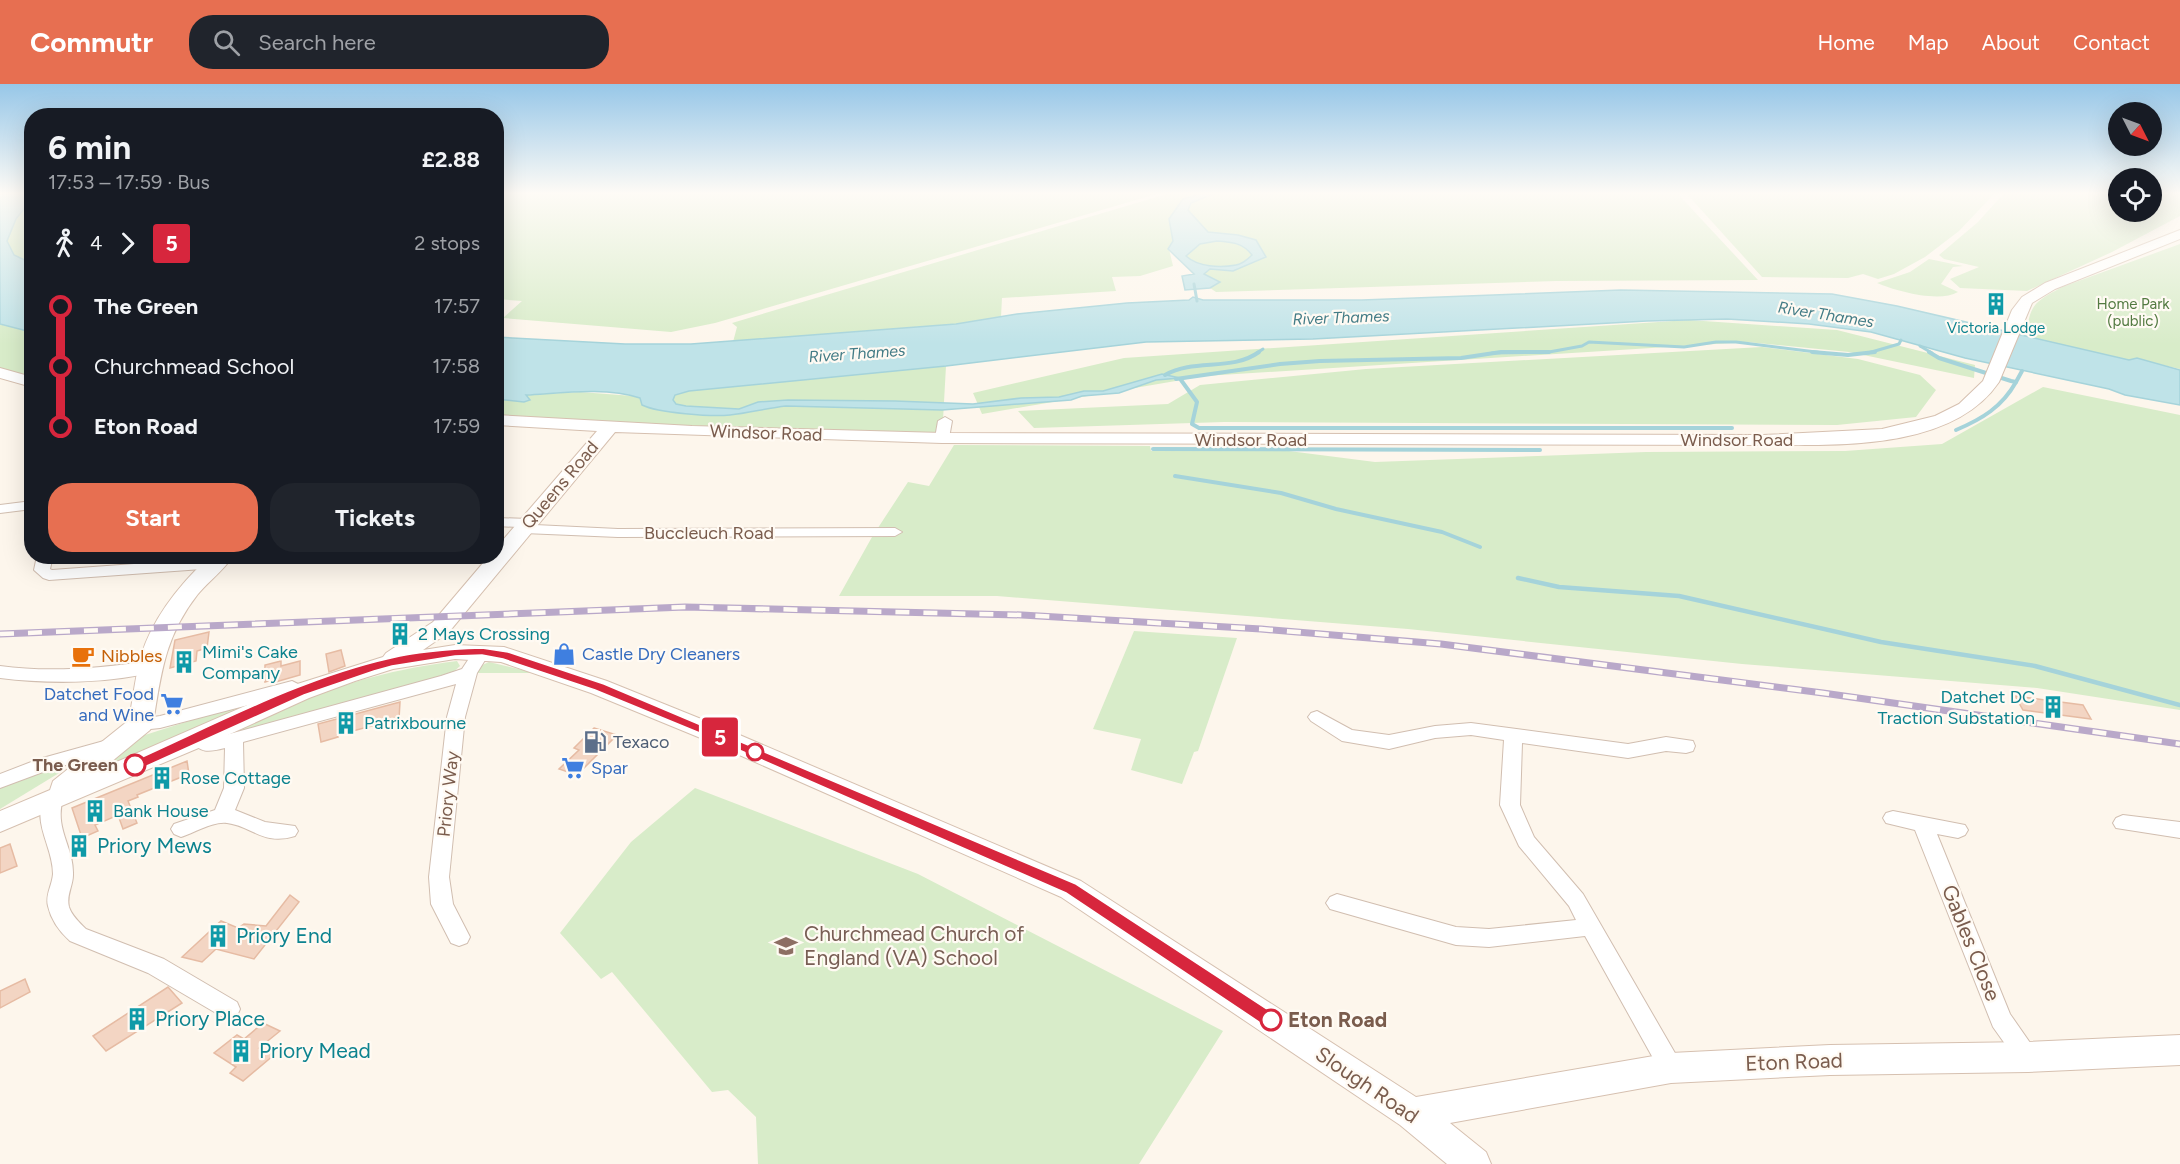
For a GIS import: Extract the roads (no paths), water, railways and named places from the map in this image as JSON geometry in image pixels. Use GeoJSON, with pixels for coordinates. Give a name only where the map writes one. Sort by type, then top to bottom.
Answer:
{"type":"FeatureCollection","features":[{"type":"Feature","properties":{"kind":"main road","name":"Windsor Road"},"geometry":{"type":"LineString","coordinates":[[504,420],[692,431],[943,430],[1830,439],[1898,431],[1947,419],[1977,400],[1993,379],[2020,310],[2027,300],[2050,286],[2156,243]]}},
{"type":"Feature","properties":{"kind":"main road"},"geometry":{"type":"LineString","coordinates":[[0,373],[24,380]]}},
{"type":"Feature","properties":{"kind":"main road","name":"Queens Road"},"geometry":{"type":"LineString","coordinates":[[504,552],[610,427]]}},
{"type":"Feature","properties":{"kind":"main road"},"geometry":{"type":"LineString","coordinates":[[53,798],[70,780],[119,744],[141,724],[154,654],[180,603],[215,564]]}},
{"type":"Feature","properties":{"kind":"main road","name":"Queens Road"},"geometry":{"type":"LineString","coordinates":[[392,662],[397,656],[441,627],[494,564]]}},
{"type":"Feature","properties":{"kind":"main road"},"geometry":{"type":"LineString","coordinates":[[0,822],[200,738],[300,692],[392,662],[475,659],[474,645],[441,627]]}},
{"type":"Feature","properties":{"kind":"main road","name":"Slough Road"},"geometry":{"type":"LineString","coordinates":[[475,659],[528,662],[599,687],[1071,889],[1412,1114],[1474,1164]]}},
{"type":"Feature","properties":{"kind":"main road","name":"Eton Road"},"geometry":{"type":"LineString","coordinates":[[1412,1114],[1671,1068],[1830,1060],[2028,1057],[2180,1050]]}},
{"type":"Feature","properties":{"kind":"street"},"geometry":{"type":"LineString","coordinates":[[0,509],[24,506]]}},
{"type":"Feature","properties":{"kind":"street","name":"Buccleuch Road"},"geometry":{"type":"LineString","coordinates":[[504,523],[618,533],[895,532]]}},
{"type":"Feature","properties":{"kind":"street"},"geometry":{"type":"LineString","coordinates":[[43,564],[42,570],[49,575],[174,564]]}},
{"type":"Feature","properties":{"kind":"street"},"geometry":{"type":"LineString","coordinates":[[200,738],[208,746],[328,711],[446,681],[475,659]]}},
{"type":"Feature","properties":{"kind":"street","name":"Priory Way"},"geometry":{"type":"LineString","coordinates":[[459,937],[442,904],[439,877],[456,717],[475,659]]}},
{"type":"Feature","properties":{"kind":"street"},"geometry":{"type":"LineString","coordinates":[[0,672],[32,676],[96,674],[151,667]]}},
{"type":"Feature","properties":{"kind":"street"},"geometry":{"type":"LineString","coordinates":[[141,724],[160,722],[292,687],[300,692]]}},
{"type":"Feature","properties":{"kind":"street"},"geometry":{"type":"LineString","coordinates":[[1317,717],[1348,736],[1389,742],[1435,732],[1471,729],[1628,751],[1666,744],[1686,746]]}},
{"type":"Feature","properties":{"kind":"street"},"geometry":{"type":"LineString","coordinates":[[1513,734],[1510,805],[1526,841],[1576,900],[1671,1068]]}},
{"type":"Feature","properties":{"kind":"street"},"geometry":{"type":"LineString","coordinates":[[223,815],[234,788],[234,738]]}},
{"type":"Feature","properties":{"kind":"street"},"geometry":{"type":"LineString","coordinates":[[0,781],[46,764],[119,744]]}},
{"type":"Feature","properties":{"kind":"street"},"geometry":{"type":"LineString","coordinates":[[53,798],[47,814],[61,857],[64,875],[57,895],[58,906],[69,927],[78,935],[156,966],[229,1009]]}},
{"type":"Feature","properties":{"kind":"street"},"geometry":{"type":"LineString","coordinates":[[181,829],[223,815],[234,817],[263,830],[288,831]]}},
{"type":"Feature","properties":{"kind":"street"},"geometry":{"type":"LineString","coordinates":[[1893,818],[1958,830]]}},
{"type":"Feature","properties":{"kind":"street","name":"Gables Close"},"geometry":{"type":"LineString","coordinates":[[1923,824],[2001,1020],[2028,1057]]}},
{"type":"Feature","properties":{"kind":"street"},"geometry":{"type":"LineString","coordinates":[[2123,824],[2180,830]]}},
{"type":"Feature","properties":{"kind":"street"},"geometry":{"type":"LineString","coordinates":[[1337,903],[1456,936],[1489,938],[1591,927]]}},
{"type":"Feature","properties":{"kind":"water"},"geometry":{"type":"Polygon","coordinates":[[[0,243],[8,243],[14,255],[24,260],[24,330],[0,324],[0,243]]]}},
{"type":"Feature","properties":{"kind":"water"},"geometry":{"type":"Polygon","coordinates":[[[1172,243],[1203,243],[1186,256],[1210,266],[1240,264],[1252,255],[1241,246],[1233,243],[1258,243],[1266,257],[1233,271],[1210,269],[1204,274],[1220,282],[1210,288],[1185,290],[1182,276],[1194,274],[1168,249],[1172,243]]]}},
{"type":"Feature","properties":{"kind":"water","name":"River Thames"},"geometry":{"type":"Polygon","coordinates":[[[1621,290],[1832,294],[1897,306],[2129,360],[2137,358],[2180,370],[2180,405],[2125,395],[2109,389],[1965,358],[1871,332],[1809,324],[1727,319],[1647,321],[1313,339],[1146,342],[946,366],[689,391],[675,395],[673,400],[676,404],[686,406],[739,409],[758,402],[788,400],[973,404],[1021,398],[1059,397],[1084,391],[1103,391],[1162,374],[1180,378],[1156,380],[1119,393],[1082,396],[1071,400],[942,410],[786,406],[737,414],[711,415],[685,414],[650,408],[642,405],[640,398],[613,393],[526,395],[530,400],[524,402],[504,400],[504,337],[625,344],[691,344],[956,324],[1017,314],[1127,303],[1189,300],[1193,297],[1203,300],[1362,300],[1621,290]]]}},
{"type":"Feature","properties":{"kind":"waterway"},"geometry":{"type":"LineString","coordinates":[[1194,284],[1197,301]]}},
{"type":"Feature","properties":{"kind":"waterway"},"geometry":{"type":"LineString","coordinates":[[1869,353],[1899,344],[1901,340]]}},
{"type":"Feature","properties":{"kind":"waterway"},"geometry":{"type":"LineString","coordinates":[[1549,352],[1582,346],[1589,342],[1684,347],[1716,342],[1736,342],[1824,353]]}},
{"type":"Feature","properties":{"kind":"waterway"},"geometry":{"type":"LineString","coordinates":[[1920,346],[1932,353]]}},
{"type":"Feature","properties":{"kind":"waterway"},"geometry":{"type":"LineString","coordinates":[[1257,353],[1263,349]]}},
{"type":"Feature","properties":{"kind":"waterway"},"geometry":{"type":"LineString","coordinates":[[1165,375],[1188,367],[1237,362],[1259,352]]}},
{"type":"Feature","properties":{"kind":"waterway"},"geometry":{"type":"LineString","coordinates":[[1495,353],[1549,352]]}},
{"type":"Feature","properties":{"kind":"waterway"},"geometry":{"type":"LineString","coordinates":[[1495,353],[1549,352]]}},
{"type":"Feature","properties":{"kind":"waterway"},"geometry":{"type":"LineString","coordinates":[[1812,352],[1824,353]]}},
{"type":"Feature","properties":{"kind":"waterway"},"geometry":{"type":"LineString","coordinates":[[1869,353],[1875,352]]}},
{"type":"Feature","properties":{"kind":"waterway"},"geometry":{"type":"LineString","coordinates":[[1929,352],[1939,358],[2016,382]]}},
{"type":"Feature","properties":{"kind":"waterway"},"geometry":{"type":"LineString","coordinates":[[1176,379],[1280,364],[1461,358],[1495,353]]}},
{"type":"Feature","properties":{"kind":"waterway"},"geometry":{"type":"LineString","coordinates":[[1824,353],[1848,355],[1869,353]]}},
{"type":"Feature","properties":{"kind":"waterway"},"geometry":{"type":"LineString","coordinates":[[2016,382],[2022,371]]}},
{"type":"Feature","properties":{"kind":"waterway"},"geometry":{"type":"LineString","coordinates":[[1181,380],[1197,402],[1192,424],[1199,428],[1732,428]]}},
{"type":"Feature","properties":{"kind":"waterway"},"geometry":{"type":"LineString","coordinates":[[1956,430],[1998,405],[2016,382]]}},
{"type":"Feature","properties":{"kind":"waterway"},"geometry":{"type":"LineString","coordinates":[[1153,449],[1540,450]]}},
{"type":"Feature","properties":{"kind":"waterway"},"geometry":{"type":"LineString","coordinates":[[1175,476],[1281,493],[1336,509],[1442,532],[1480,547]]}},
{"type":"Feature","properties":{"kind":"waterway"},"geometry":{"type":"LineString","coordinates":[[1518,578],[1559,587],[1679,596],[1881,642],[2035,666],[2180,705]]}},
{"type":"Feature","properties":{"kind":"railway"},"geometry":{"type":"LineString","coordinates":[[0,634],[685,607],[1022,615],[1261,629],[1441,644],[1823,693],[2180,744]]}},
{"type":"Feature","properties":{"kind":"place","name":"Victoria Lodge"},"geometry":{"type":"Point","coordinates":[1996,304]}},
{"type":"Feature","properties":{"kind":"place","name":"2 Mays Crossing"},"geometry":{"type":"Point","coordinates":[400,634]}},
{"type":"Feature","properties":{"kind":"place","name":"Castle Dry Cleaners"},"geometry":{"type":"Point","coordinates":[564,654]}},
{"type":"Feature","properties":{"kind":"place","name":"Nibbles"},"geometry":{"type":"Point","coordinates":[83,656]}},
{"type":"Feature","properties":{"kind":"place","name":"Mimi's Cake Company"},"geometry":{"type":"Point","coordinates":[184,662]}},
{"type":"Feature","properties":{"kind":"place","name":"Datchet Food and Wine"},"geometry":{"type":"Point","coordinates":[172,704]}},
{"type":"Feature","properties":{"kind":"place","name":"Datchet DC Traction Substation"},"geometry":{"type":"Point","coordinates":[2053,707]}},
{"type":"Feature","properties":{"kind":"place","name":"Patrixbourne"},"geometry":{"type":"Point","coordinates":[346,723]}},
{"type":"Feature","properties":{"kind":"place","name":"Texaco"},"geometry":{"type":"Point","coordinates":[595,742]}},
{"type":"Feature","properties":{"kind":"place","name":"The Green"},"geometry":{"type":"Point","coordinates":[135,765]}},
{"type":"Feature","properties":{"kind":"place","name":"Spar"},"geometry":{"type":"Point","coordinates":[573,768]}},
{"type":"Feature","properties":{"kind":"place","name":"Rose Cottage"},"geometry":{"type":"Point","coordinates":[162,778]}},
{"type":"Feature","properties":{"kind":"place","name":"Bank House"},"geometry":{"type":"Point","coordinates":[95,811]}},
{"type":"Feature","properties":{"kind":"place","name":"Priory Mews"},"geometry":{"type":"Point","coordinates":[79,846]}},
{"type":"Feature","properties":{"kind":"place","name":"Priory End"},"geometry":{"type":"Point","coordinates":[218,936]}},
{"type":"Feature","properties":{"kind":"place","name":"Churchmead Church of England (VA) School"},"geometry":{"type":"Point","coordinates":[786,946]}},
{"type":"Feature","properties":{"kind":"place","name":"Priory Place"},"geometry":{"type":"Point","coordinates":[137,1019]}},
{"type":"Feature","properties":{"kind":"place","name":"Eton Road"},"geometry":{"type":"Point","coordinates":[1271,1020]}},
{"type":"Feature","properties":{"kind":"place","name":"Priory Mead"},"geometry":{"type":"Point","coordinates":[241,1051]}},
{"type":"Feature","properties":{"kind":"park label","name":"Home Park (public)"},"geometry":{"type":"Point","coordinates":[2133,312]}}]}
